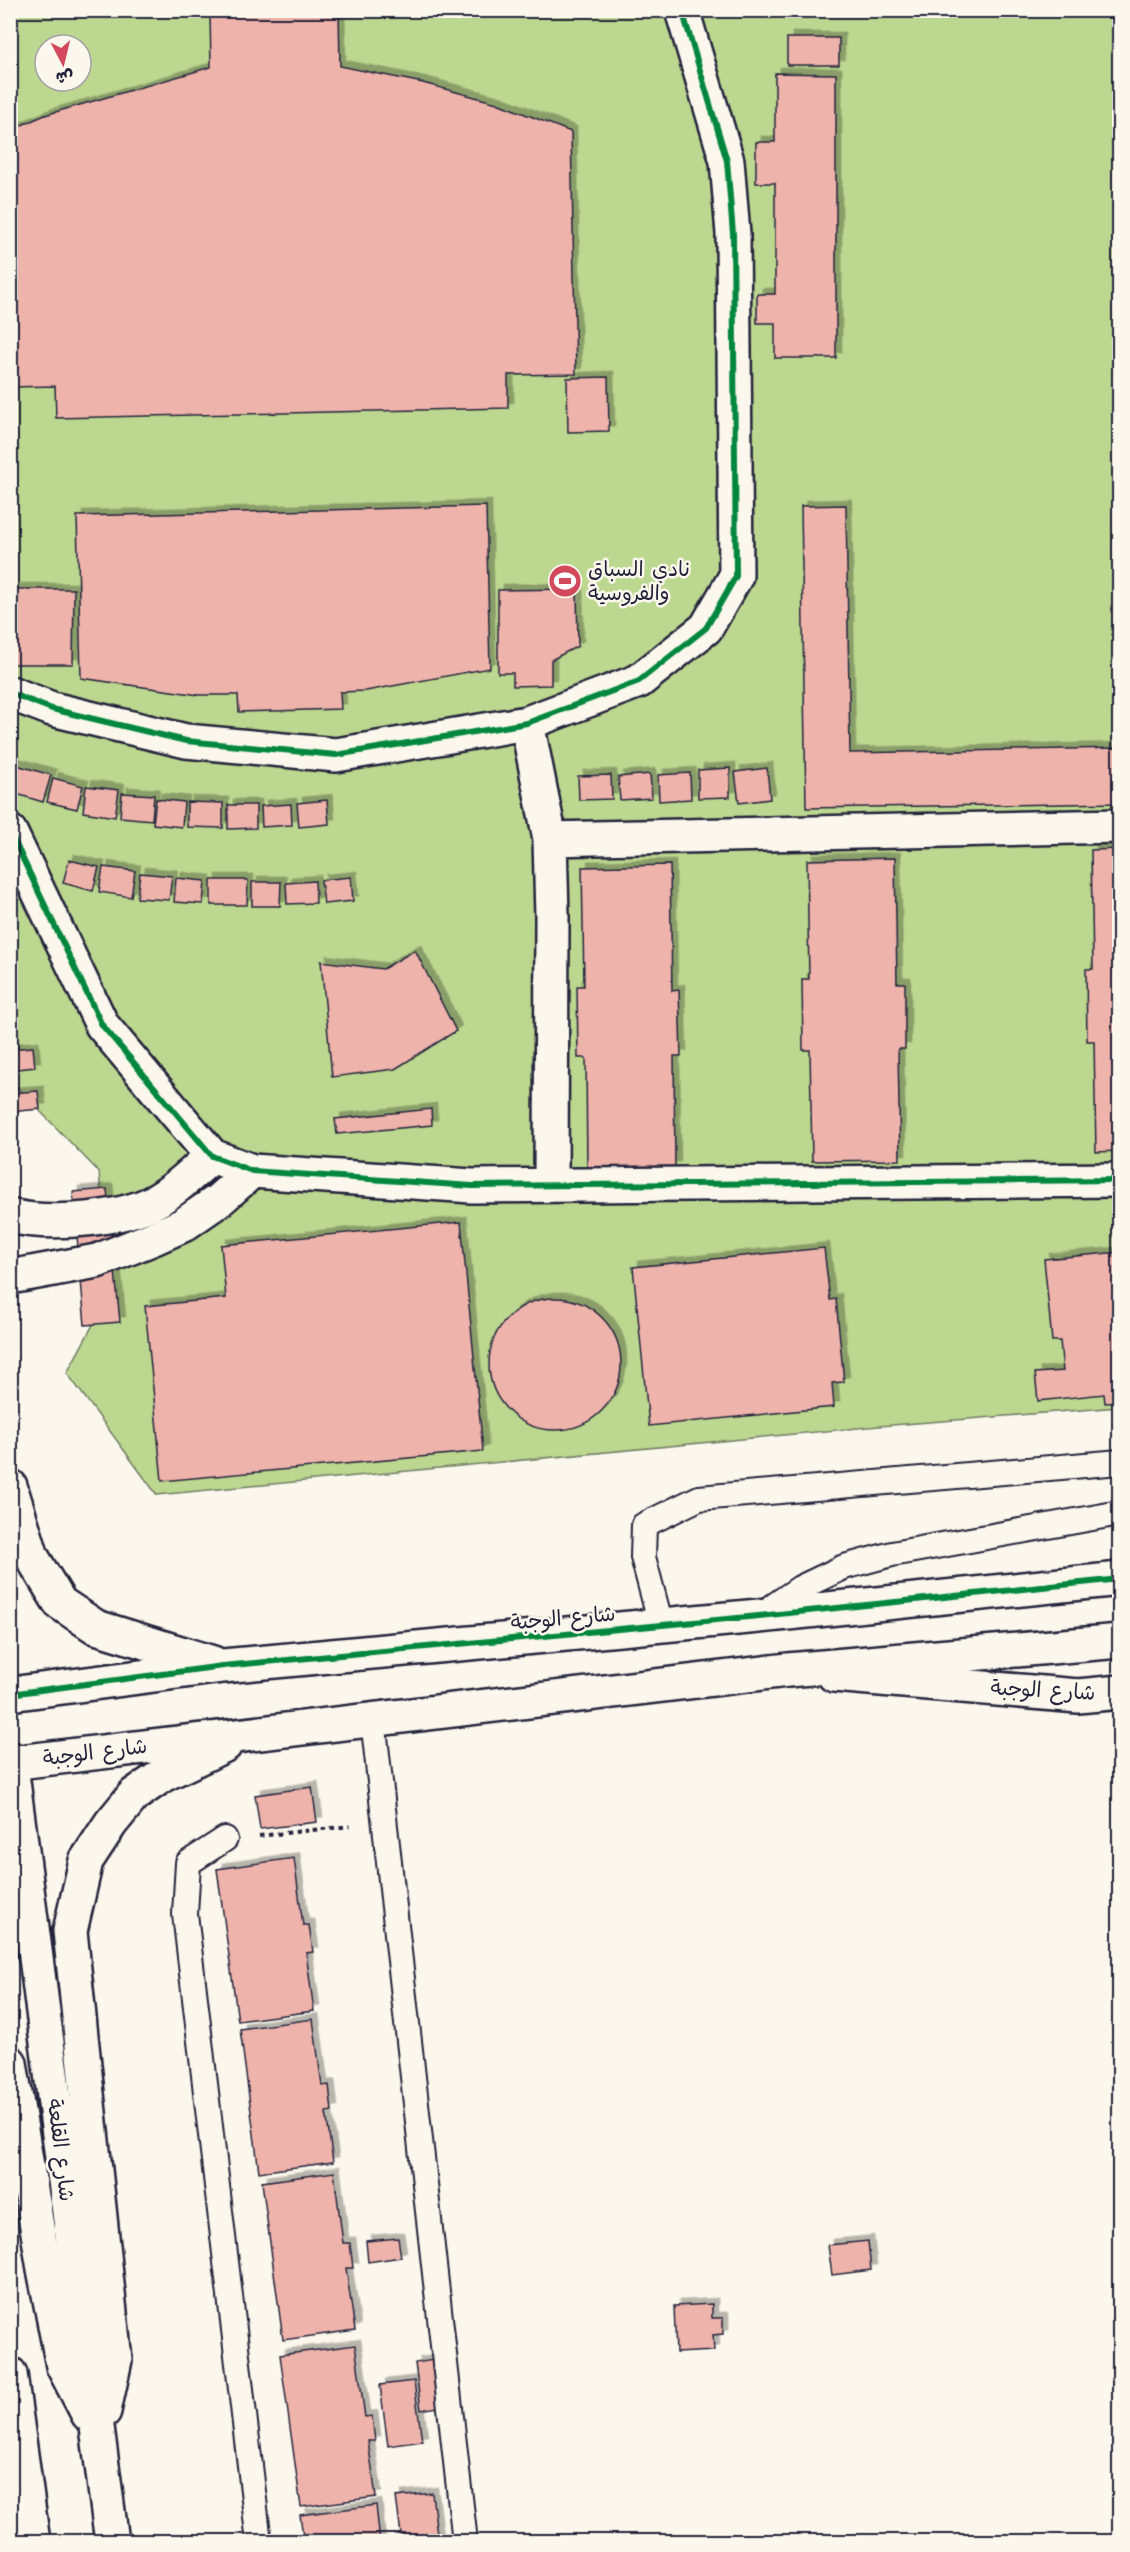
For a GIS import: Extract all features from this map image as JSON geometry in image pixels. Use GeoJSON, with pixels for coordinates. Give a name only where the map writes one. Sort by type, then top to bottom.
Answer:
{"type":"FeatureCollection","features":[{"type":"Feature","properties":{"kind":"street"},"geometry":{"type":"LineString","coordinates":[[10,693],[52,710],[186,741],[336,755],[527,723],[639,681],[706,628],[736,576],[733,234],[727,161],[682,10]]}},
{"type":"Feature","properties":{"kind":"street"},"geometry":{"type":"LineString","coordinates":[[527,723],[550,838],[551,1184]]}},
{"type":"Feature","properties":{"kind":"street"},"geometry":{"type":"LineString","coordinates":[[550,838],[1119,826]]}},
{"type":"Feature","properties":{"kind":"street"},"geometry":{"type":"LineString","coordinates":[[10,832],[102,1025],[212,1156],[252,1171],[472,1186],[1119,1180]]}},
{"type":"Feature","properties":{"kind":"street"},"geometry":{"type":"LineString","coordinates":[[10,1216],[55,1221],[92,1219],[129,1210],[164,1197],[212,1156]]}},
{"type":"Feature","properties":{"kind":"street"},"geometry":{"type":"LineString","coordinates":[[10,1277],[97,1261],[154,1238],[183,1225],[219,1200],[252,1171]]}},
{"type":"Feature","properties":{"kind":"street"},"geometry":{"type":"LineString","coordinates":[[10,1486],[32,1557],[60,1603],[96,1627],[223,1666]]}},
{"type":"Feature","properties":{"kind":"street","name":"شارع الوجبة"},"geometry":{"type":"LineString","coordinates":[[10,1694],[223,1666],[759,1616],[1119,1579]]}},
{"type":"Feature","properties":{"kind":"street","name":"شارع الوجبة"},"geometry":{"type":"LineString","coordinates":[[11,1763],[788,1670],[1119,1641]]}},
{"type":"Feature","properties":{"kind":"street","name":"شارع الوجبة"},"geometry":{"type":"LineString","coordinates":[[788,1670],[1077,1696],[1119,1692]]}},
{"type":"Feature","properties":{"kind":"street"},"geometry":{"type":"LineString","coordinates":[[99,2434],[115,2360],[70,1931],[86,1862],[111,1823],[135,1795],[163,1775],[248,1734]]}},
{"type":"Feature","properties":{"kind":"street","name":"شارع القلعة"},"geometry":{"type":"LineString","coordinates":[[10,1758],[112,2541]]}},
{"type":"Feature","properties":{"kind":"street"},"geometry":{"type":"LineString","coordinates":[[10,2063],[44,2269],[63,2366],[99,2434]]}},
{"type":"Feature","properties":{"kind":"street"},"geometry":{"type":"LineString","coordinates":[[10,2374],[33,2541]]}},
{"type":"Feature","properties":{"kind":"lane"},"geometry":{"type":"LineString","coordinates":[[661,1625],[643,1557],[644,1525],[699,1498],[1119,1462]]}},
{"type":"Feature","properties":{"kind":"lane"},"geometry":{"type":"LineString","coordinates":[[759,1616],[800,1588],[844,1567],[892,1554],[1119,1513]]}},
{"type":"Feature","properties":{"kind":"lane"},"geometry":{"type":"LineString","coordinates":[[373,1719],[465,2541]]}},
{"type":"Feature","properties":{"kind":"lane"},"geometry":{"type":"LineString","coordinates":[[225,1839],[188,1863],[185,1914],[260,2541]]}},
{"type":"Feature","properties":{"kind":"path"},"geometry":{"type":"LineString","coordinates":[[225,1839],[384,1822]]}},
{"type":"Feature","properties":{"kind":"green space","name":"نادي السباق والفروسية"},"geometry":{"type":"Polygon","coordinates":[[[11,11],[1119,11],[1119,1407],[879,1426],[157,1495],[67,1373],[110,1293],[99,1172],[11,1081],[11,11]]]}},
{"type":"Feature","properties":{"kind":"building"},"geometry":{"type":"Polygon","coordinates":[[[339,11],[340,66],[423,83],[497,103],[571,132],[576,374],[508,375],[508,408],[56,418],[55,386],[10,387],[10,130],[45,115],[211,67],[210,13],[339,11]]]}},
{"type":"Feature","properties":{"kind":"building"},"geometry":{"type":"Polygon","coordinates":[[[787,38],[839,38],[839,65],[787,65],[787,38]]]}},
{"type":"Feature","properties":{"kind":"building"},"geometry":{"type":"Polygon","coordinates":[[[775,73],[836,74],[836,358],[775,358],[775,323],[757,323],[757,294],[775,294],[775,183],[756,183],[756,142],[775,142],[775,73]]]}},
{"type":"Feature","properties":{"kind":"building"},"geometry":{"type":"Polygon","coordinates":[[[608,377],[609,431],[568,432],[567,378],[608,377]]]}},
{"type":"Feature","properties":{"kind":"building"},"geometry":{"type":"Polygon","coordinates":[[[846,505],[850,753],[1120,748],[1120,803],[806,808],[801,506],[846,505]]]}},
{"type":"Feature","properties":{"kind":"building"},"geometry":{"type":"Polygon","coordinates":[[[486,506],[490,668],[366,691],[340,692],[341,709],[239,712],[238,695],[199,695],[81,678],[77,516],[486,506]]]}},
{"type":"Feature","properties":{"kind":"building"},"geometry":{"type":"Polygon","coordinates":[[[10,589],[74,589],[73,664],[10,664],[10,589]]]}},
{"type":"Feature","properties":{"kind":"building"},"geometry":{"type":"Polygon","coordinates":[[[577,589],[578,646],[551,660],[551,685],[513,686],[513,673],[498,673],[498,590],[577,589]]]}},
{"type":"Feature","properties":{"kind":"building"},"geometry":{"type":"Polygon","coordinates":[[[13,764],[51,775],[43,802],[10,792],[13,764]]]}},
{"type":"Feature","properties":{"kind":"building"},"geometry":{"type":"Polygon","coordinates":[[[730,768],[730,797],[698,798],[698,770],[730,768]]]}},
{"type":"Feature","properties":{"kind":"building"},"geometry":{"type":"Polygon","coordinates":[[[767,768],[770,799],[739,803],[735,772],[767,768]]]}},
{"type":"Feature","properties":{"kind":"building"},"geometry":{"type":"Polygon","coordinates":[[[690,773],[691,799],[659,801],[658,775],[690,773]]]}},
{"type":"Feature","properties":{"kind":"building"},"geometry":{"type":"Polygon","coordinates":[[[650,774],[652,798],[620,800],[618,777],[650,774]]]}},
{"type":"Feature","properties":{"kind":"building"},"geometry":{"type":"Polygon","coordinates":[[[611,775],[612,799],[579,800],[578,776],[611,775]]]}},
{"type":"Feature","properties":{"kind":"building"},"geometry":{"type":"Polygon","coordinates":[[[53,778],[83,786],[77,809],[47,802],[53,778]]]}},
{"type":"Feature","properties":{"kind":"building"},"geometry":{"type":"Polygon","coordinates":[[[86,786],[119,790],[115,817],[83,812],[86,786]]]}},
{"type":"Feature","properties":{"kind":"building"},"geometry":{"type":"Polygon","coordinates":[[[122,793],[154,795],[152,820],[120,817],[122,793]]]}},
{"type":"Feature","properties":{"kind":"building"},"geometry":{"type":"Polygon","coordinates":[[[156,799],[184,802],[182,827],[153,824],[156,799]]]}},
{"type":"Feature","properties":{"kind":"building"},"geometry":{"type":"Polygon","coordinates":[[[327,800],[329,824],[299,827],[297,803],[327,800]]]}},
{"type":"Feature","properties":{"kind":"building"},"geometry":{"type":"Polygon","coordinates":[[[187,802],[223,803],[223,828],[187,827],[187,802]]]}},
{"type":"Feature","properties":{"kind":"building"},"geometry":{"type":"Polygon","coordinates":[[[291,804],[292,825],[262,827],[261,806],[291,804]]]}},
{"type":"Feature","properties":{"kind":"building"},"geometry":{"type":"Polygon","coordinates":[[[228,805],[256,805],[256,828],[228,829],[228,805]]]}},
{"type":"Feature","properties":{"kind":"building"},"geometry":{"type":"Polygon","coordinates":[[[1120,849],[1120,1151],[1096,1152],[1094,1041],[1087,1041],[1086,969],[1093,969],[1091,850],[1120,849]]]}},
{"type":"Feature","properties":{"kind":"building"},"geometry":{"type":"Polygon","coordinates":[[[895,858],[897,983],[905,983],[905,1049],[898,1049],[900,1160],[812,1161],[810,1050],[803,1050],[802,979],[809,979],[807,860],[895,858]]]}},
{"type":"Feature","properties":{"kind":"building"},"geometry":{"type":"Polygon","coordinates":[[[69,860],[99,867],[93,891],[63,883],[69,860]]]}},
{"type":"Feature","properties":{"kind":"building"},"geometry":{"type":"Polygon","coordinates":[[[670,865],[672,991],[679,990],[681,1056],[674,1056],[675,1167],[587,1169],[586,1058],[578,1058],[577,986],[584,986],[582,867],[670,865]]]}},
{"type":"Feature","properties":{"kind":"building"},"geometry":{"type":"Polygon","coordinates":[[[103,867],[135,871],[131,897],[99,892],[103,867]]]}},
{"type":"Feature","properties":{"kind":"building"},"geometry":{"type":"Polygon","coordinates":[[[140,873],[172,876],[169,900],[137,898],[140,873]]]}},
{"type":"Feature","properties":{"kind":"building"},"geometry":{"type":"Polygon","coordinates":[[[351,877],[353,901],[324,904],[321,880],[351,877]]]}},
{"type":"Feature","properties":{"kind":"building"},"geometry":{"type":"Polygon","coordinates":[[[176,878],[205,881],[203,904],[174,902],[176,878]]]}},
{"type":"Feature","properties":{"kind":"building"},"geometry":{"type":"Polygon","coordinates":[[[211,880],[248,880],[247,905],[211,905],[211,880]]]}},
{"type":"Feature","properties":{"kind":"building"},"geometry":{"type":"Polygon","coordinates":[[[315,881],[316,903],[287,904],[286,883],[315,881]]]}},
{"type":"Feature","properties":{"kind":"building"},"geometry":{"type":"Polygon","coordinates":[[[252,882],[281,882],[280,906],[252,906],[252,882]]]}},
{"type":"Feature","properties":{"kind":"building"},"geometry":{"type":"Polygon","coordinates":[[[415,950],[456,1031],[395,1069],[332,1077],[321,961],[383,969],[415,950]]]}},
{"type":"Feature","properties":{"kind":"building"},"geometry":{"type":"Polygon","coordinates":[[[33,1047],[35,1067],[10,1070],[10,1049],[33,1047]]]}},
{"type":"Feature","properties":{"kind":"building"},"geometry":{"type":"Polygon","coordinates":[[[38,1091],[40,1109],[10,1112],[10,1093],[38,1091]]]}},
{"type":"Feature","properties":{"kind":"building"},"geometry":{"type":"Polygon","coordinates":[[[431,1109],[432,1125],[337,1134],[335,1119],[431,1109]]]}},
{"type":"Feature","properties":{"kind":"building"},"geometry":{"type":"Polygon","coordinates":[[[107,1189],[120,1322],[85,1325],[73,1192],[107,1189]]]}},
{"type":"Feature","properties":{"kind":"building"},"geometry":{"type":"Polygon","coordinates":[[[461,1222],[483,1451],[162,1481],[145,1306],[226,1298],[221,1245],[461,1222]]]}},
{"type":"Feature","properties":{"kind":"building"},"geometry":{"type":"Polygon","coordinates":[[[824,1248],[830,1300],[836,1299],[844,1382],[832,1383],[834,1407],[649,1426],[633,1267],[824,1248]]]}},
{"type":"Feature","properties":{"kind":"building"},"geometry":{"type":"Polygon","coordinates":[[[1120,1252],[1120,1402],[1105,1403],[1104,1394],[1038,1401],[1035,1373],[1063,1371],[1060,1341],[1052,1341],[1044,1259],[1120,1252]]]}},
{"type":"Feature","properties":{"kind":"building"},"geometry":{"type":"Polygon","coordinates":[[[555,1298],[580,1303],[602,1317],[616,1339],[621,1364],[616,1389],[602,1411],[580,1425],[555,1430],[530,1425],[508,1411],[494,1389],[489,1364],[494,1339],[508,1317],[530,1303],[555,1298]]]}},
{"type":"Feature","properties":{"kind":"building"},"geometry":{"type":"Polygon","coordinates":[[[312,1787],[317,1822],[260,1829],[255,1795],[312,1787]]]}},
{"type":"Feature","properties":{"kind":"building"},"geometry":{"type":"Polygon","coordinates":[[[294,1858],[303,1925],[309,1925],[313,1952],[306,1953],[314,2011],[238,2021],[217,1869],[294,1858]]]}},
{"type":"Feature","properties":{"kind":"building"},"geometry":{"type":"Polygon","coordinates":[[[313,2019],[322,2086],[329,2085],[332,2111],[326,2112],[333,2162],[259,2172],[240,2029],[313,2019]]]}},
{"type":"Feature","properties":{"kind":"building"},"geometry":{"type":"Polygon","coordinates":[[[334,2172],[343,2243],[350,2243],[353,2268],[346,2268],[355,2330],[283,2340],[262,2182],[334,2172]]]}},
{"type":"Feature","properties":{"kind":"building"},"geometry":{"type":"Polygon","coordinates":[[[398,2238],[401,2257],[368,2262],[366,2241],[398,2238]]]}},
{"type":"Feature","properties":{"kind":"building"},"geometry":{"type":"Polygon","coordinates":[[[868,2241],[871,2270],[832,2275],[828,2245],[868,2241]]]}},
{"type":"Feature","properties":{"kind":"building"},"geometry":{"type":"Polygon","coordinates":[[[712,2304],[712,2318],[723,2318],[723,2334],[713,2335],[714,2351],[676,2353],[674,2306],[712,2304]]]}},
{"type":"Feature","properties":{"kind":"building"},"geometry":{"type":"Polygon","coordinates":[[[355,2345],[365,2417],[372,2416],[375,2441],[368,2441],[376,2497],[301,2507],[280,2355],[355,2345]]]}},
{"type":"Feature","properties":{"kind":"building"},"geometry":{"type":"Polygon","coordinates":[[[433,2360],[439,2407],[421,2410],[415,2363],[433,2360]]]}},
{"type":"Feature","properties":{"kind":"building"},"geometry":{"type":"Polygon","coordinates":[[[414,2381],[422,2441],[388,2446],[380,2385],[414,2381]]]}},
{"type":"Feature","properties":{"kind":"building"},"geometry":{"type":"Polygon","coordinates":[[[432,2493],[438,2542],[402,2542],[396,2497],[432,2493]]]}},
{"type":"Feature","properties":{"kind":"building"},"geometry":{"type":"Polygon","coordinates":[[[376,2505],[380,2542],[304,2542],[300,2515],[376,2505]]]}},
{"type":"Feature","properties":{"kind":"cycle path"},"geometry":{"type":"LineString","coordinates":[[10,693],[52,709],[186,741],[336,755],[527,723],[639,681],[706,628],[736,576],[733,234],[727,161],[682,10]]}},
{"type":"Feature","properties":{"kind":"cycle path"},"geometry":{"type":"LineString","coordinates":[[10,832],[102,1025],[212,1156],[252,1171],[472,1186],[1120,1180]]}},
{"type":"Feature","properties":{"kind":"cycle path"},"geometry":{"type":"LineString","coordinates":[[10,1694],[223,1666],[759,1616],[1120,1579]]}},
{"type":"Feature","properties":{"kind":"place","name":"نادي السباق والفروسية"},"geometry":{"type":"Point","coordinates":[565,581]}}]}
